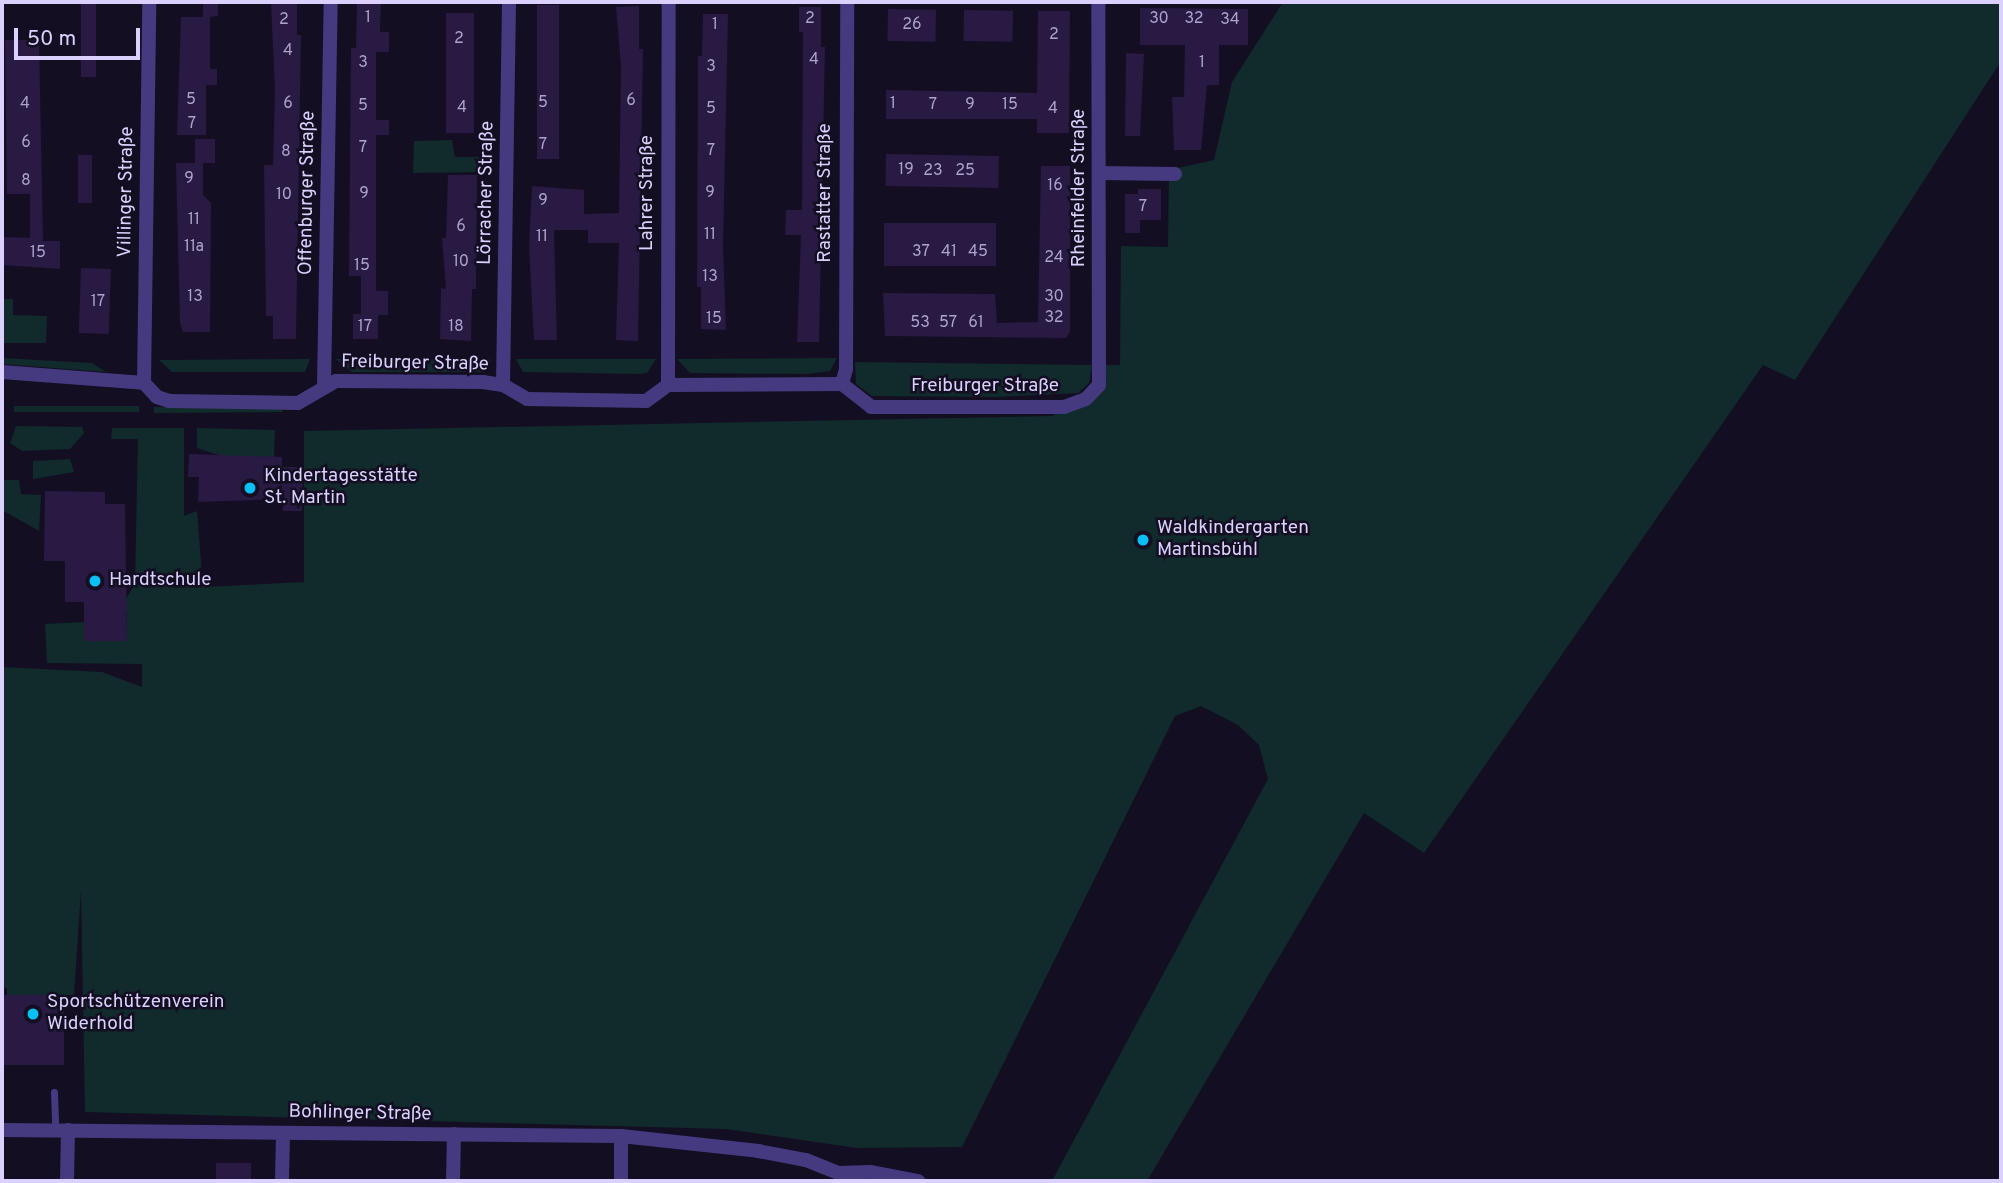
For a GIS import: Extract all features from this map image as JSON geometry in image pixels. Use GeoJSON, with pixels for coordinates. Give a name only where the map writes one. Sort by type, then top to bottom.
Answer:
{"type":"FeatureCollection","features":[{"type":"Feature","properties":{"kind":"street","name":"Villinger Straße"},"geometry":{"type":"LineString","coordinates":[[144,383],[149,2]]}},
{"type":"Feature","properties":{"kind":"street","name":"Offenburger Straße"},"geometry":{"type":"LineString","coordinates":[[324,386],[331,2]]}},
{"type":"Feature","properties":{"kind":"street","name":"Lörracher Straße"},"geometry":{"type":"LineString","coordinates":[[503,385],[509,2]]}},
{"type":"Feature","properties":{"kind":"street","name":"Lahrer Straße"},"geometry":{"type":"LineString","coordinates":[[668,385],[669,2]]}},
{"type":"Feature","properties":{"kind":"street","name":"Rastatter Straße"},"geometry":{"type":"LineString","coordinates":[[842,384],[846,369],[847,2]]}},
{"type":"Feature","properties":{"kind":"street","name":"Rheinfelder Straße"},"geometry":{"type":"LineString","coordinates":[[1098,2],[1099,374]]}},
{"type":"Feature","properties":{"kind":"street"},"geometry":{"type":"LineString","coordinates":[[1099,173],[1175,174]]}},
{"type":"Feature","properties":{"kind":"street","name":"Freiburger Straße"},"geometry":{"type":"LineString","coordinates":[[2,372],[144,383],[157,397],[169,401],[298,403],[335,382],[503,385],[527,399],[646,401],[668,385],[842,384],[871,407],[1064,407],[1086,399],[1099,385],[1099,374]]}},
{"type":"Feature","properties":{"kind":"street","name":"Bohlinger Straße"},"geometry":{"type":"LineString","coordinates":[[2,1130],[621,1136],[718,1146],[806,1160],[837,1177]]}},
{"type":"Feature","properties":{"kind":"street"},"geometry":{"type":"LineString","coordinates":[[61,1130],[67,1181]]}},
{"type":"Feature","properties":{"kind":"street"},"geometry":{"type":"LineString","coordinates":[[282,1181],[283,1133]]}},
{"type":"Feature","properties":{"kind":"street"},"geometry":{"type":"LineString","coordinates":[[453,1181],[454,1134]]}},
{"type":"Feature","properties":{"kind":"street"},"geometry":{"type":"LineString","coordinates":[[621,1136],[621,1181]]}},
{"type":"Feature","properties":{"kind":"street"},"geometry":{"type":"LineString","coordinates":[[837,1177],[870,1172],[918,1181]]}},
{"type":"Feature","properties":{"kind":"lane"},"geometry":{"type":"LineString","coordinates":[[54,1092],[61,1130]]}},
{"type":"Feature","properties":{"kind":"green space"},"geometry":{"type":"Polygon","coordinates":[[[1283,2],[2001,2],[2001,61],[1795,380],[1763,365],[1424,853],[1364,813],[1147,1181],[1052,1181],[1268,779],[1259,745],[1238,725],[1201,706],[1175,716],[962,1147],[857,1148],[726,1129],[85,1112],[81,891],[74,995],[7,995],[7,988],[2,987],[2,667],[102,672],[142,687],[142,664],[47,663],[45,624],[84,622],[84,641],[127,641],[127,612],[106,612],[124,602],[135,584],[138,439],[111,439],[112,428],[184,428],[184,516],[197,511],[203,587],[304,582],[304,431],[1052,416],[1086,399],[1103,365],[1120,365],[1121,246],[1168,247],[1169,170],[1214,160],[1232,82],[1283,2]]]}},
{"type":"Feature","properties":{"kind":"green space"},"geometry":{"type":"Polygon","coordinates":[[[452,140],[455,157],[480,157],[479,172],[413,173],[414,141],[452,140]]]}},
{"type":"Feature","properties":{"kind":"green space"},"geometry":{"type":"Polygon","coordinates":[[[2,299],[13,299],[13,315],[47,316],[46,343],[2,343],[2,299]]]}},
{"type":"Feature","properties":{"kind":"green space"},"geometry":{"type":"Polygon","coordinates":[[[2,358],[92,363],[106,372],[2,364],[2,358]]]}},
{"type":"Feature","properties":{"kind":"green space"},"geometry":{"type":"Polygon","coordinates":[[[837,358],[830,371],[808,374],[690,373],[677,359],[837,358]]]}},
{"type":"Feature","properties":{"kind":"green space"},"geometry":{"type":"Polygon","coordinates":[[[310,359],[305,372],[172,372],[159,360],[310,359]]]}},
{"type":"Feature","properties":{"kind":"green space"},"geometry":{"type":"Polygon","coordinates":[[[336,359],[491,361],[484,372],[352,372],[336,359]]]}},
{"type":"Feature","properties":{"kind":"green space"},"geometry":{"type":"Polygon","coordinates":[[[516,359],[656,359],[647,373],[639,374],[523,372],[516,359]]]}},
{"type":"Feature","properties":{"kind":"green space"},"geometry":{"type":"Polygon","coordinates":[[[855,362],[1092,365],[1089,383],[1078,393],[995,397],[872,396],[856,384],[855,362]]]}},
{"type":"Feature","properties":{"kind":"green space"},"geometry":{"type":"Polygon","coordinates":[[[14,406],[139,406],[139,412],[14,412],[14,406]]]}},
{"type":"Feature","properties":{"kind":"green space"},"geometry":{"type":"Polygon","coordinates":[[[154,407],[281,408],[283,412],[154,413],[154,407]]]}},
{"type":"Feature","properties":{"kind":"green space"},"geometry":{"type":"Polygon","coordinates":[[[16,426],[82,427],[84,433],[70,449],[22,451],[10,443],[16,426]]]}},
{"type":"Feature","properties":{"kind":"green space"},"geometry":{"type":"Polygon","coordinates":[[[197,428],[275,430],[274,457],[222,456],[197,448],[197,428]]]}},
{"type":"Feature","properties":{"kind":"green space"},"geometry":{"type":"Polygon","coordinates":[[[70,459],[74,472],[33,479],[33,461],[70,459]]]}},
{"type":"Feature","properties":{"kind":"green space"},"geometry":{"type":"Polygon","coordinates":[[[2,480],[19,480],[21,494],[41,495],[39,531],[2,510],[2,480]]]}},
{"type":"Feature","properties":{"kind":"building"},"geometry":{"type":"Polygon","coordinates":[[[81,2],[96,2],[96,77],[81,77],[81,2]]]}},
{"type":"Feature","properties":{"kind":"building"},"geometry":{"type":"Polygon","coordinates":[[[357,2],[381,2],[380,32],[389,32],[389,52],[376,52],[376,120],[389,120],[389,135],[376,135],[376,291],[388,291],[388,315],[378,315],[378,339],[353,339],[353,314],[361,314],[361,276],[349,276],[351,48],[356,48],[357,2]]]}},
{"type":"Feature","properties":{"kind":"building"},"geometry":{"type":"Polygon","coordinates":[[[203,3],[218,3],[218,16],[210,17],[210,69],[217,69],[217,85],[206,85],[206,135],[177,135],[181,17],[203,17],[203,3]]]}},
{"type":"Feature","properties":{"kind":"building"},"geometry":{"type":"Polygon","coordinates":[[[271,4],[297,4],[297,35],[301,35],[296,339],[273,339],[273,316],[266,316],[264,165],[273,165],[275,89],[271,4]]]}},
{"type":"Feature","properties":{"kind":"building"},"geometry":{"type":"Polygon","coordinates":[[[537,5],[559,5],[559,159],[537,159],[537,5]]]}},
{"type":"Feature","properties":{"kind":"building"},"geometry":{"type":"Polygon","coordinates":[[[639,6],[639,49],[643,49],[638,341],[616,340],[619,243],[588,243],[588,230],[554,230],[557,340],[534,340],[529,248],[532,186],[584,190],[584,214],[619,213],[621,66],[616,7],[639,6]]]}},
{"type":"Feature","properties":{"kind":"building"},"geometry":{"type":"Polygon","coordinates":[[[799,7],[821,7],[821,47],[825,47],[819,342],[797,342],[801,235],[785,235],[786,210],[802,210],[803,32],[799,32],[799,7]]]}},
{"type":"Feature","properties":{"kind":"building"},"geometry":{"type":"Polygon","coordinates":[[[1140,8],[1248,9],[1248,45],[1219,45],[1219,85],[1207,85],[1201,150],[1174,150],[1172,97],[1184,97],[1185,45],[1140,45],[1140,8]]]}},
{"type":"Feature","properties":{"kind":"building"},"geometry":{"type":"Polygon","coordinates":[[[888,9],[936,10],[935,42],[887,41],[888,9]]]}},
{"type":"Feature","properties":{"kind":"building"},"geometry":{"type":"Polygon","coordinates":[[[964,10],[1013,11],[1012,42],[963,41],[964,10]]]}},
{"type":"Feature","properties":{"kind":"building"},"geometry":{"type":"Polygon","coordinates":[[[1038,11],[1070,11],[1069,133],[1037,133],[1037,119],[886,119],[886,90],[1037,93],[1038,11]]]}},
{"type":"Feature","properties":{"kind":"building"},"geometry":{"type":"Polygon","coordinates":[[[446,13],[474,13],[474,133],[446,133],[446,13]]]}},
{"type":"Feature","properties":{"kind":"building"},"geometry":{"type":"Polygon","coordinates":[[[703,14],[728,14],[723,246],[726,330],[701,329],[701,287],[697,287],[698,56],[702,56],[703,14]]]}},
{"type":"Feature","properties":{"kind":"building"},"geometry":{"type":"Polygon","coordinates":[[[5,40],[39,40],[43,241],[60,241],[60,269],[2,265],[2,237],[30,238],[30,194],[7,194],[5,40]]]}},
{"type":"Feature","properties":{"kind":"building"},"geometry":{"type":"Polygon","coordinates":[[[1126,53],[1144,54],[1140,136],[1125,136],[1126,53]]]}},
{"type":"Feature","properties":{"kind":"building"},"geometry":{"type":"Polygon","coordinates":[[[195,139],[215,139],[215,163],[203,163],[203,195],[211,203],[210,332],[183,332],[180,323],[176,163],[195,163],[195,139]]]}},
{"type":"Feature","properties":{"kind":"building"},"geometry":{"type":"Polygon","coordinates":[[[886,154],[999,156],[998,188],[885,186],[886,154]]]}},
{"type":"Feature","properties":{"kind":"building"},"geometry":{"type":"Polygon","coordinates":[[[78,155],[92,155],[92,203],[78,203],[78,155]]]}},
{"type":"Feature","properties":{"kind":"building"},"geometry":{"type":"Polygon","coordinates":[[[1041,166],[1070,166],[1070,332],[1066,338],[885,336],[883,293],[995,294],[997,323],[1038,322],[1041,166]]]}},
{"type":"Feature","properties":{"kind":"building"},"geometry":{"type":"Polygon","coordinates":[[[448,175],[477,175],[476,289],[472,289],[471,341],[440,339],[441,288],[446,289],[442,238],[446,238],[448,175]]]}},
{"type":"Feature","properties":{"kind":"building"},"geometry":{"type":"Polygon","coordinates":[[[1138,189],[1161,189],[1161,220],[1140,220],[1140,233],[1125,233],[1125,194],[1138,194],[1138,189]]]}},
{"type":"Feature","properties":{"kind":"building"},"geometry":{"type":"Polygon","coordinates":[[[884,223],[996,223],[996,266],[884,266],[884,223]]]}},
{"type":"Feature","properties":{"kind":"building"},"geometry":{"type":"Polygon","coordinates":[[[81,268],[111,269],[109,334],[79,333],[81,268]]]}},
{"type":"Feature","properties":{"kind":"building","name":"Kindertagesstätte St. Martin"},"geometry":{"type":"Polygon","coordinates":[[[189,454],[282,457],[282,467],[303,467],[302,511],[283,511],[283,499],[198,502],[199,477],[188,477],[189,454]]]}},
{"type":"Feature","properties":{"kind":"building","name":"Hardtschule"},"geometry":{"type":"Polygon","coordinates":[[[45,491],[105,492],[105,504],[125,504],[127,641],[84,641],[84,602],[65,602],[65,561],[44,561],[45,491]]]}},
{"type":"Feature","properties":{"kind":"building","name":"Sportschützenverein Widerhold"},"geometry":{"type":"Polygon","coordinates":[[[2,995],[64,995],[64,1065],[2,1065],[2,995]]]}},
{"type":"Feature","properties":{"kind":"building"},"geometry":{"type":"Polygon","coordinates":[[[216,1163],[251,1163],[251,1181],[216,1181],[216,1163]]]}},
{"type":"Feature","properties":{"kind":"place","name":"Kindertagesstätte St. Martin"},"geometry":{"type":"Point","coordinates":[250,488]}},
{"type":"Feature","properties":{"kind":"place","name":"Waldkindergarten Martinsbühl"},"geometry":{"type":"Point","coordinates":[1143,540]}},
{"type":"Feature","properties":{"kind":"place","name":"Hardtschule"},"geometry":{"type":"Point","coordinates":[95,581]}},
{"type":"Feature","properties":{"kind":"place","name":"Sportschützenverein Widerhold"},"geometry":{"type":"Point","coordinates":[33,1014]}}]}
